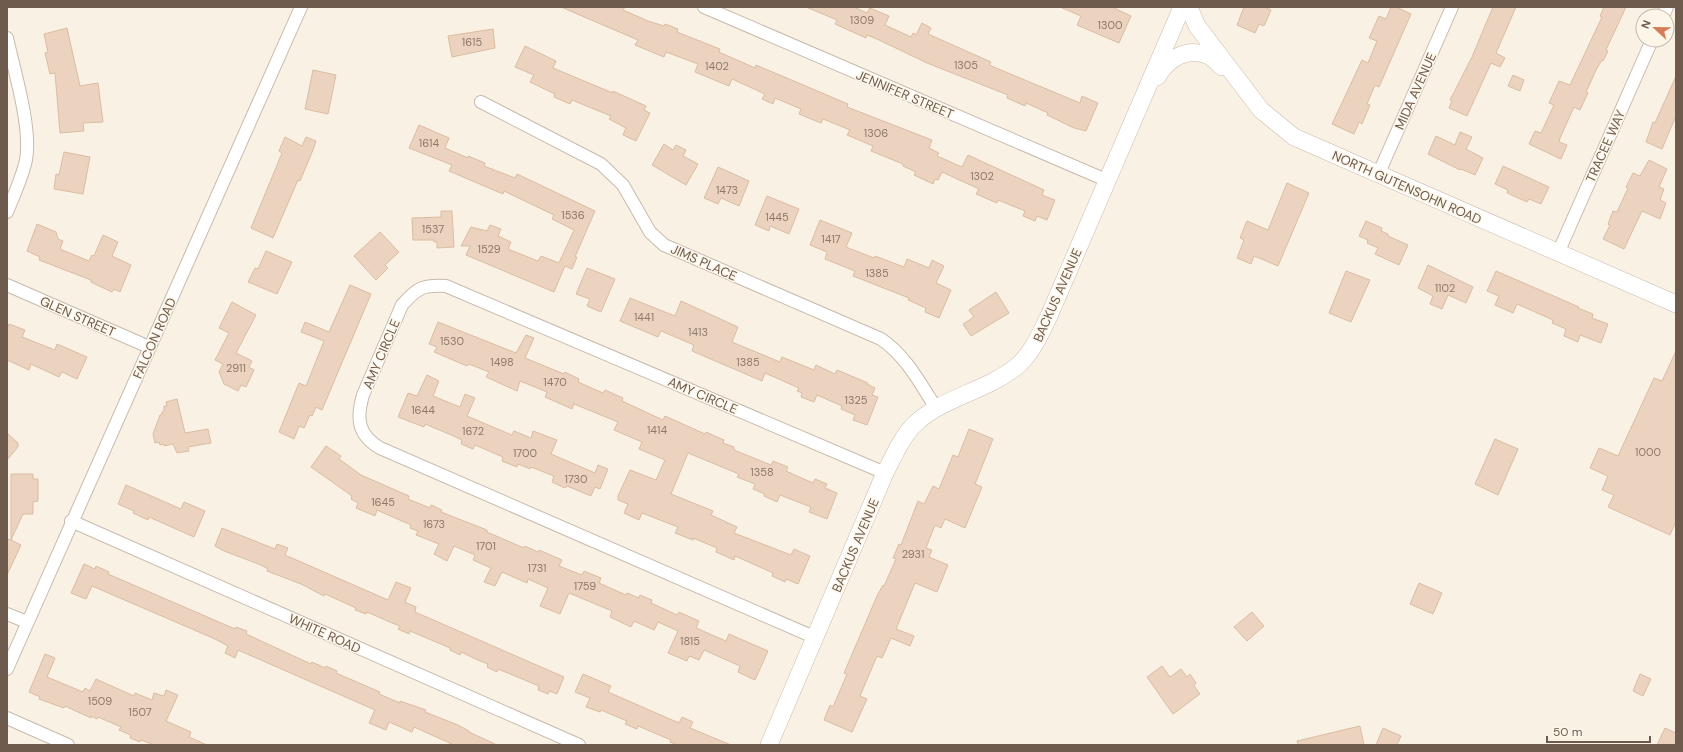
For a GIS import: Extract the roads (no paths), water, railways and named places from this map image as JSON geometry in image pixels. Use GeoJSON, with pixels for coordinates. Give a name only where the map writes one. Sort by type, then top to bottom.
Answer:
{"type":"FeatureCollection","features":[{"type":"Feature","properties":{"kind":"street","name":"FALCON ROAD"},"geometry":{"type":"LineString","coordinates":[[7,669],[71,521],[301,7]]}},
{"type":"Feature","properties":{"kind":"street","name":"JENNIFER STREET"},"geometry":{"type":"LineString","coordinates":[[704,7],[1106,180]]}},
{"type":"Feature","properties":{"kind":"street","name":"BACKUS AVENUE"},"geometry":{"type":"LineString","coordinates":[[769,745],[816,638],[885,473],[899,446],[915,424],[936,408],[995,382],[1017,366],[1034,345],[1049,316],[1106,180],[1182,7]]}},
{"type":"Feature","properties":{"kind":"street","name":"NORTH GUTENSOHN ROAD"},"geometry":{"type":"LineString","coordinates":[[1189,7],[1197,26],[1261,110],[1294,137],[1676,304]]}},
{"type":"Feature","properties":{"kind":"street","name":"MIDA AVENUE"},"geometry":{"type":"LineString","coordinates":[[1378,175],[1452,7]]}},
{"type":"Feature","properties":{"kind":"street"},"geometry":{"type":"LineString","coordinates":[[7,38],[26,122],[26,159],[17,189],[7,212]]}},
{"type":"Feature","properties":{"kind":"street","name":"TRACEE WAY"},"geometry":{"type":"LineString","coordinates":[[1558,253],[1648,48]]}},
{"type":"Feature","properties":{"kind":"street"},"geometry":{"type":"LineString","coordinates":[[1141,101],[1162,68],[1174,58],[1186,53],[1197,52],[1209,56],[1239,82]]}},
{"type":"Feature","properties":{"kind":"street","name":"JIMS PLACE"},"geometry":{"type":"LineString","coordinates":[[481,102],[587,156],[611,172],[623,185],[650,232],[664,245],[881,339],[893,347],[913,371],[936,408]]}},
{"type":"Feature","properties":{"kind":"street","name":"GLEN STREET"},"geometry":{"type":"LineString","coordinates":[[7,285],[149,347]]}},
{"type":"Feature","properties":{"kind":"street","name":"AMY CIRCLE"},"geometry":{"type":"LineString","coordinates":[[816,638],[380,448],[369,441],[363,432],[359,420],[359,408],[363,395],[402,305],[412,294],[426,285],[446,286],[885,473]]}},
{"type":"Feature","properties":{"kind":"street","name":"WHITE ROAD"},"geometry":{"type":"LineString","coordinates":[[71,521],[579,745]]}},
{"type":"Feature","properties":{"kind":"street"},"geometry":{"type":"LineString","coordinates":[[7,614],[27,622]]}},
{"type":"Feature","properties":{"kind":"street"},"geometry":{"type":"LineString","coordinates":[[7,718],[68,745]]}}]}
